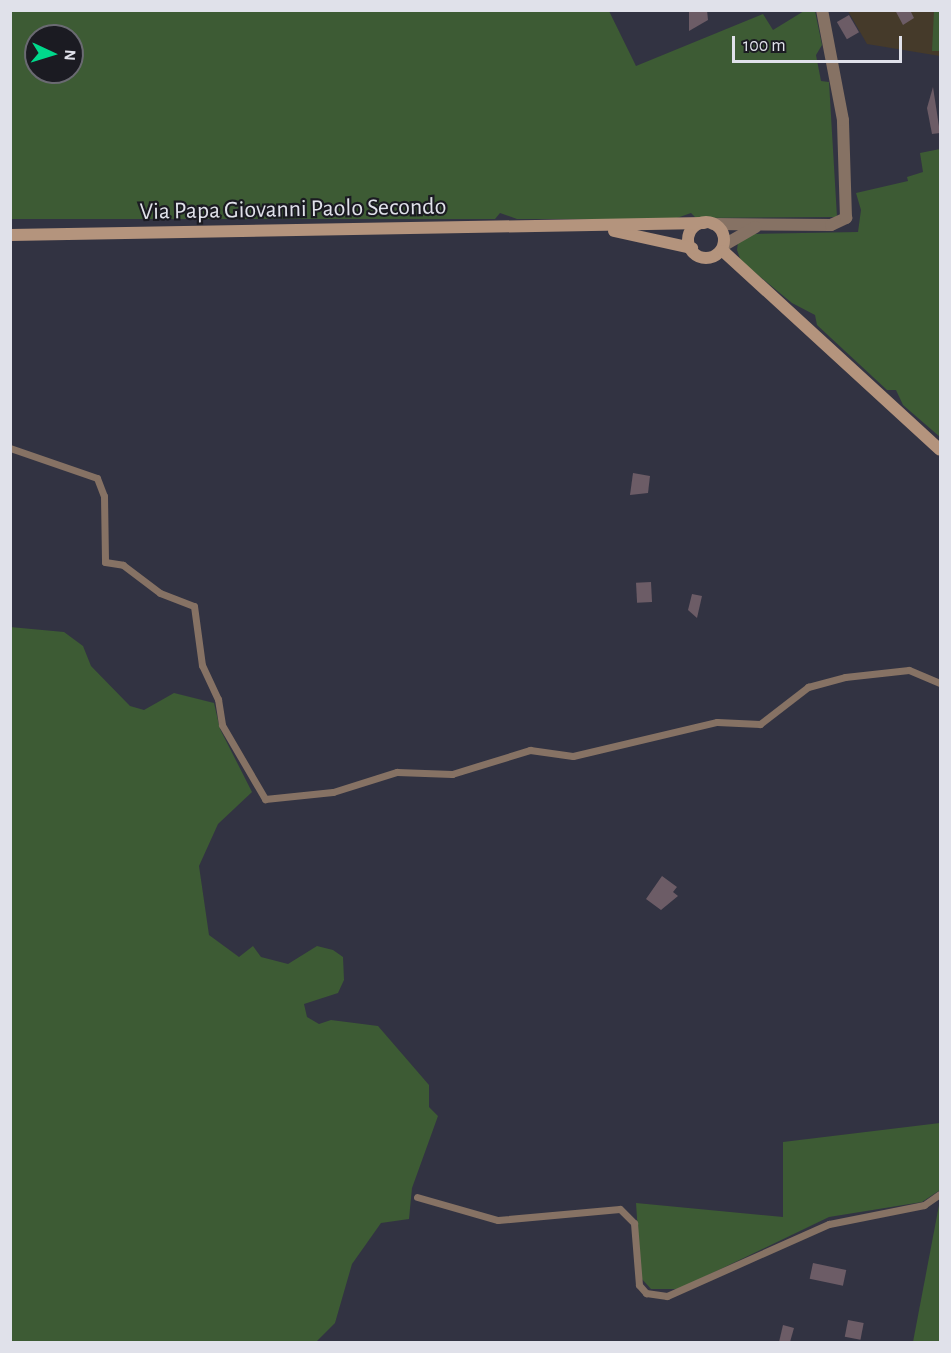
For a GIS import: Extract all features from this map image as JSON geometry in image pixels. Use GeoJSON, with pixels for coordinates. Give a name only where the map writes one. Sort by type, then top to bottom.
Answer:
{"type":"FeatureCollection","features":[{"type":"Feature","properties":{"kind":"main road"},"geometry":{"type":"LineString","coordinates":[[577,228],[708,224]]}},
{"type":"Feature","properties":{"kind":"main road"},"geometry":{"type":"LineString","coordinates":[[708,224],[750,277],[940,450]]}},
{"type":"Feature","properties":{"kind":"main road"},"geometry":{"type":"LineString","coordinates":[[692,248],[689,229],[708,224]]}},
{"type":"Feature","properties":{"kind":"main road"},"geometry":{"type":"LineString","coordinates":[[577,228],[624,232],[692,248],[750,277]]}},
{"type":"Feature","properties":{"kind":"main road","name":"Via Papa Giovanni Paolo Secondo"},"geometry":{"type":"LineString","coordinates":[[10,234],[577,228]]}},
{"type":"Feature","properties":{"kind":"main road"},"geometry":{"type":"LineString","coordinates":[[710,257],[724,247]]}},
{"type":"Feature","properties":{"kind":"street"},"geometry":{"type":"LineString","coordinates":[[708,224],[831,225],[846,218],[841,101],[822,10]]}},
{"type":"Feature","properties":{"kind":"street"},"geometry":{"type":"LineString","coordinates":[[724,247],[745,229],[765,225]]}},
{"type":"Feature","properties":{"kind":"lane"},"geometry":{"type":"LineString","coordinates":[[10,448],[97,478],[104,505],[105,562],[123,565],[167,598],[194,606],[200,656],[222,724],[265,799],[333,792],[397,772],[452,774],[530,750],[573,756],[717,722],[760,724],[808,687],[845,677],[909,670],[940,683]]}},
{"type":"Feature","properties":{"kind":"lane"},"geometry":{"type":"LineString","coordinates":[[417,1197],[498,1220],[620,1209],[634,1223],[639,1285],[646,1293],[667,1296],[829,1224],[924,1205],[940,1194]]}},
{"type":"Feature","properties":{"kind":"shaded area"},"geometry":{"type":"Polygon","coordinates":[[[848,11],[940,11],[940,56],[867,44],[848,11]]]}},
{"type":"Feature","properties":{"kind":"green space"},"geometry":{"type":"Polygon","coordinates":[[[10,11],[609,11],[636,66],[763,14],[773,30],[804,11],[815,11],[822,45],[816,55],[821,81],[829,82],[837,217],[696,218],[691,213],[674,219],[517,219],[500,213],[495,219],[11,219],[10,11]]]}},
{"type":"Feature","properties":{"kind":"green space"},"geometry":{"type":"Polygon","coordinates":[[[934,11],[940,11],[940,51],[932,51],[934,11]]]}},
{"type":"Feature","properties":{"kind":"green space"},"geometry":{"type":"Polygon","coordinates":[[[940,149],[940,437],[903,405],[896,390],[887,390],[817,325],[815,315],[792,303],[741,261],[737,250],[738,242],[753,234],[858,232],[861,210],[856,193],[908,181],[907,177],[923,172],[920,153],[940,149]]]}},
{"type":"Feature","properties":{"kind":"green space"},"geometry":{"type":"Polygon","coordinates":[[[10,627],[64,632],[83,646],[91,666],[130,706],[144,710],[174,693],[214,703],[220,729],[252,792],[218,824],[199,866],[209,935],[239,957],[253,946],[261,957],[288,964],[317,946],[333,950],[343,957],[344,980],[338,993],[304,1004],[307,1017],[319,1024],[331,1020],[378,1026],[429,1085],[429,1107],[438,1116],[412,1188],[409,1219],[381,1223],[352,1264],[335,1323],[316,1342],[11,1342],[10,627]]]}},
{"type":"Feature","properties":{"kind":"green space"},"geometry":{"type":"Polygon","coordinates":[[[940,1123],[940,1190],[922,1202],[829,1217],[679,1289],[651,1289],[641,1278],[636,1203],[783,1217],[783,1142],[940,1123]]]}},
{"type":"Feature","properties":{"kind":"green space"},"geometry":{"type":"Polygon","coordinates":[[[940,1200],[940,1342],[913,1342],[940,1200]]]}},
{"type":"Feature","properties":{"kind":"building"},"geometry":{"type":"Polygon","coordinates":[[[689,10],[707,10],[708,20],[689,31],[689,10]]]}},
{"type":"Feature","properties":{"kind":"building"},"geometry":{"type":"Polygon","coordinates":[[[895,10],[910,10],[914,18],[903,25],[895,10]]]}},
{"type":"Feature","properties":{"kind":"building"},"geometry":{"type":"Polygon","coordinates":[[[849,15],[859,32],[847,39],[837,22],[849,15]]]}},
{"type":"Feature","properties":{"kind":"building"},"geometry":{"type":"Polygon","coordinates":[[[933,87],[940,133],[932,134],[927,108],[933,87]]]}},
{"type":"Feature","properties":{"kind":"building"},"geometry":{"type":"Polygon","coordinates":[[[633,473],[650,476],[648,493],[630,495],[633,473]]]}},
{"type":"Feature","properties":{"kind":"building"},"geometry":{"type":"Polygon","coordinates":[[[651,582],[652,602],[637,603],[636,583],[651,582]]]}},
{"type":"Feature","properties":{"kind":"building"},"geometry":{"type":"Polygon","coordinates":[[[692,594],[702,596],[697,618],[688,610],[692,594]]]}},
{"type":"Feature","properties":{"kind":"building"},"geometry":{"type":"Polygon","coordinates":[[[662,876],[677,887],[673,892],[678,896],[661,910],[646,899],[662,876]]]}},
{"type":"Feature","properties":{"kind":"building"},"geometry":{"type":"Polygon","coordinates":[[[813,1263],[846,1270],[843,1286],[810,1279],[813,1263]]]}},
{"type":"Feature","properties":{"kind":"building"},"geometry":{"type":"Polygon","coordinates":[[[848,1320],[864,1323],[860,1340],[845,1337],[848,1320]]]}},
{"type":"Feature","properties":{"kind":"building"},"geometry":{"type":"Polygon","coordinates":[[[783,1325],[794,1328],[790,1342],[779,1342],[783,1325]]]}}]}
